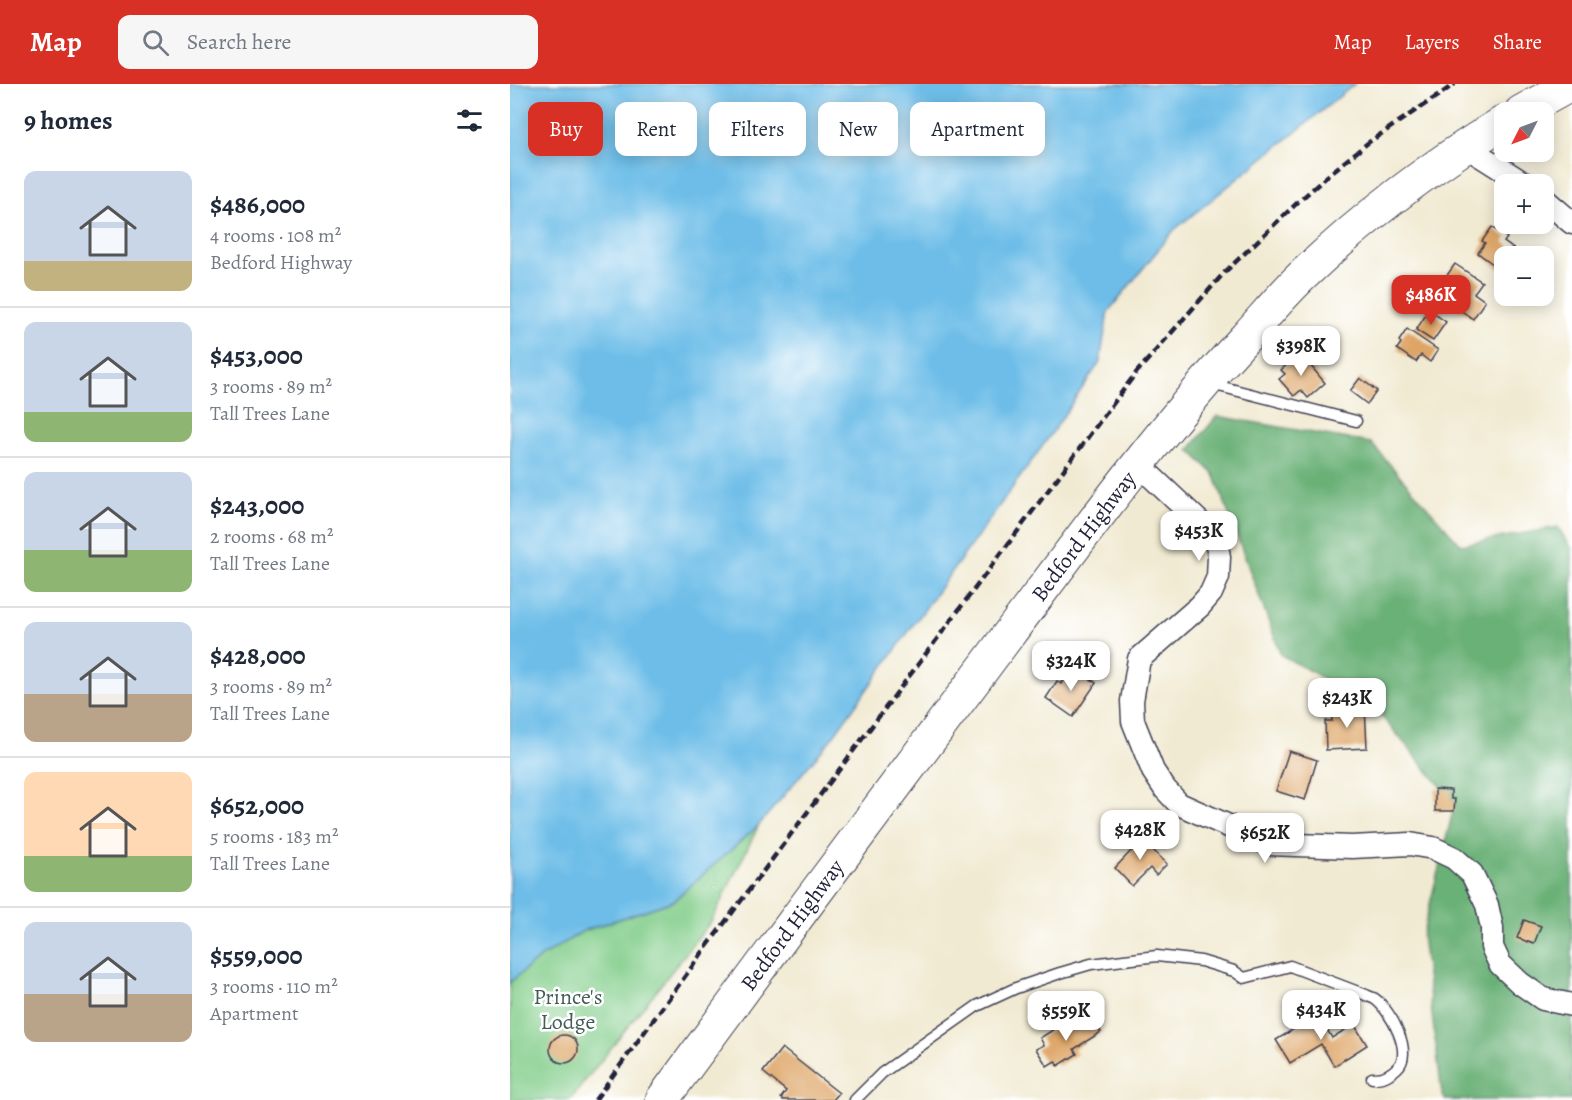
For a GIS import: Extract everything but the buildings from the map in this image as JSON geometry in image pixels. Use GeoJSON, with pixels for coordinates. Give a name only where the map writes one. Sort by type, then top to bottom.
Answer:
{"type":"FeatureCollection","features":[{"type":"Feature","properties":{"kind":"main road"},"geometry":{"type":"LineString","coordinates":[[1539,102],[1572,84]]}},
{"type":"Feature","properties":{"kind":"main road","name":"Bedford Highway"},"geometry":{"type":"LineString","coordinates":[[662,1100],[869,820],[1138,464],[1205,382],[1299,279],[1346,236],[1408,185],[1494,128]]}},
{"type":"Feature","properties":{"kind":"street"},"geometry":{"type":"LineString","coordinates":[[1465,146],[1509,174]]}},
{"type":"Feature","properties":{"kind":"street"},"geometry":{"type":"LineString","coordinates":[[1554,208],[1572,223]]}},
{"type":"Feature","properties":{"kind":"street"},"geometry":{"type":"LineString","coordinates":[[1138,464],[1208,530],[1217,545],[1219,556],[1216,583],[1204,602],[1139,659],[1132,701],[1132,720],[1153,771],[1165,789],[1179,804],[1269,844],[1352,847],[1410,844],[1433,848],[1454,858],[1472,874],[1487,905],[1492,928],[1492,947],[1500,964],[1542,999],[1572,1005]]}},
{"type":"Feature","properties":{"kind":"lane"},"geometry":{"type":"LineString","coordinates":[[1205,382],[1356,421]]}},
{"type":"Feature","properties":{"kind":"lane"},"geometry":{"type":"LineString","coordinates":[[855,1100],[882,1073],[959,1018],[1016,988],[1091,964],[1156,956],[1201,961],[1234,971],[1244,978],[1290,966],[1375,999],[1392,1020],[1403,1046],[1403,1059],[1387,1077],[1372,1078]]}},
{"type":"Feature","properties":{"kind":"green space"},"geometry":{"type":"Polygon","coordinates":[[[1217,416],[1371,443],[1461,545],[1558,527],[1572,549],[1572,1100],[1445,1100],[1442,1094],[1422,936],[1455,803],[1372,705],[1281,655],[1214,474],[1189,450],[1217,416]]]}},
{"type":"Feature","properties":{"kind":"green space","name":"Prince's Lodge"},"geometry":{"type":"Polygon","coordinates":[[[759,825],[712,920],[570,1100],[510,1100],[510,982],[541,957],[583,931],[673,901],[759,825]]]}},
{"type":"Feature","properties":{"kind":"water"},"geometry":{"type":"Polygon","coordinates":[[[510,84],[1355,84],[1174,230],[1108,312],[1100,362],[1054,430],[832,738],[759,825],[673,901],[583,931],[541,957],[510,982],[510,84]]]}},
{"type":"Feature","properties":{"kind":"railway"},"geometry":{"type":"LineString","coordinates":[[595,1100],[702,953],[1136,373],[1224,273],[1298,202],[1369,142],[1455,84]]}}]}
